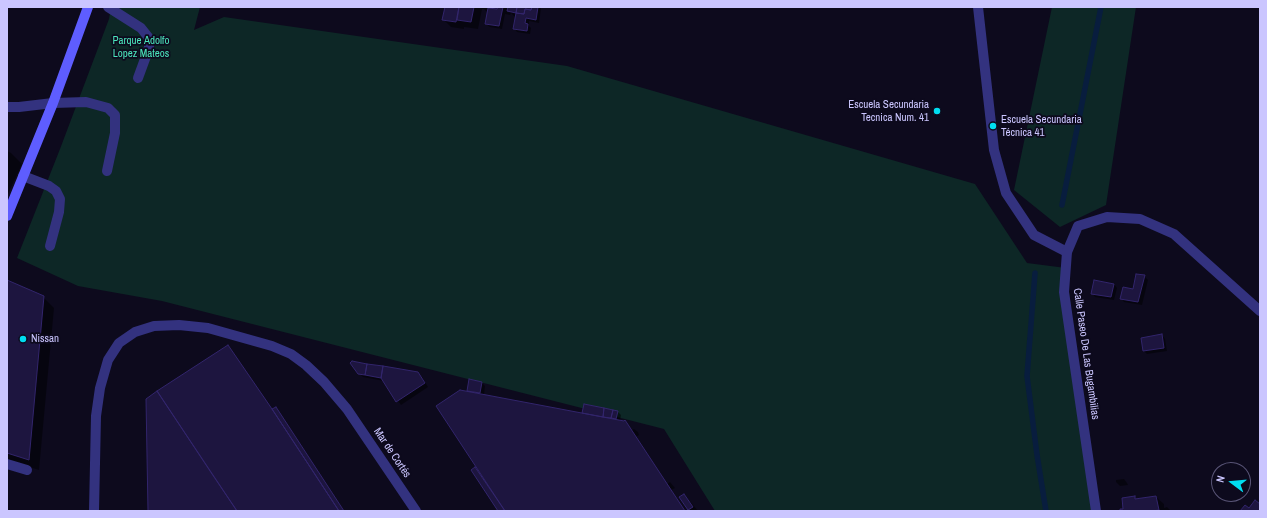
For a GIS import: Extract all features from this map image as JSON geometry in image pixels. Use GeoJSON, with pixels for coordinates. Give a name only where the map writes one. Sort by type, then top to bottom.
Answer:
{"type":"FeatureCollection","features":[{"type":"Feature","properties":{"kind":"street"},"geometry":{"type":"LineString","coordinates":[[7,216],[53,103],[88,7]]}},
{"type":"Feature","properties":{"kind":"street"},"geometry":{"type":"LineString","coordinates":[[108,7],[141,28],[150,38],[149,48],[138,78]]}},
{"type":"Feature","properties":{"kind":"street"},"geometry":{"type":"LineString","coordinates":[[978,7],[994,150],[1006,193],[1034,235],[1067,252]]}},
{"type":"Feature","properties":{"kind":"street"},"geometry":{"type":"LineString","coordinates":[[7,107],[19,108],[53,103],[86,102],[108,108],[115,115],[116,133],[106,171]]}},
{"type":"Feature","properties":{"kind":"street"},"geometry":{"type":"LineString","coordinates":[[23,176],[48,186],[56,191],[60,199],[60,212],[50,246]]}},
{"type":"Feature","properties":{"kind":"street","name":"Calle Paseo De Las Bugambilias"},"geometry":{"type":"LineString","coordinates":[[1096,511],[1064,292],[1067,252],[1078,226],[1107,217],[1140,219],[1174,234],[1260,310]]}},
{"type":"Feature","properties":{"kind":"street","name":"Mar de Cortés"},"geometry":{"type":"LineString","coordinates":[[94,511],[96,416],[100,388],[108,360],[119,343],[134,332],[154,326],[179,325],[208,328],[272,346],[291,354],[306,365],[324,382],[347,409],[416,511]]}},
{"type":"Feature","properties":{"kind":"street"},"geometry":{"type":"LineString","coordinates":[[7,464],[27,470]]}},
{"type":"Feature","properties":{"kind":"green space","name":"Parque Adolfo Lopez Mateos"},"geometry":{"type":"Polygon","coordinates":[[[111,7],[200,7],[194,30],[224,17],[567,66],[975,184],[1027,263],[1066,268],[1096,511],[715,511],[664,429],[162,301],[78,286],[17,258],[109,19],[111,7]]]}},
{"type":"Feature","properties":{"kind":"green space"},"geometry":{"type":"Polygon","coordinates":[[[1052,7],[1136,7],[1106,205],[1060,227],[1014,190],[1052,7]]]}},
{"type":"Feature","properties":{"kind":"building"},"geometry":{"type":"Polygon","coordinates":[[[445,7],[459,7],[456,22],[442,20],[445,7]]]}},
{"type":"Feature","properties":{"kind":"building"},"geometry":{"type":"Polygon","coordinates":[[[459,7],[474,7],[471,22],[457,20],[459,7]]]}},
{"type":"Feature","properties":{"kind":"building"},"geometry":{"type":"Polygon","coordinates":[[[498,7],[503,7],[499,26],[485,24],[488,8],[497,9],[498,7]]]}},
{"type":"Feature","properties":{"kind":"building"},"geometry":{"type":"Polygon","coordinates":[[[508,7],[517,7],[516,13],[507,11],[508,7]]]}},
{"type":"Feature","properties":{"kind":"building"},"geometry":{"type":"Polygon","coordinates":[[[517,7],[532,7],[531,10],[525,9],[524,14],[516,13],[517,7]]]}},
{"type":"Feature","properties":{"kind":"building"},"geometry":{"type":"Polygon","coordinates":[[[532,7],[538,7],[536,20],[526,18],[525,23],[528,24],[527,31],[513,29],[516,13],[524,14],[525,9],[531,10],[532,7]]]}},
{"type":"Feature","properties":{"kind":"building"},"geometry":{"type":"Polygon","coordinates":[[[1136,274],[1145,275],[1138,302],[1120,299],[1123,287],[1133,289],[1136,274]]]}},
{"type":"Feature","properties":{"kind":"building","name":"Nissan"},"geometry":{"type":"Polygon","coordinates":[[[7,280],[44,296],[29,460],[7,453],[7,280]]]}},
{"type":"Feature","properties":{"kind":"building"},"geometry":{"type":"Polygon","coordinates":[[[1094,280],[1114,284],[1111,297],[1091,294],[1094,280]]]}},
{"type":"Feature","properties":{"kind":"building"},"geometry":{"type":"Polygon","coordinates":[[[1162,334],[1164,348],[1143,351],[1141,338],[1162,334]]]}},
{"type":"Feature","properties":{"kind":"building"},"geometry":{"type":"Polygon","coordinates":[[[228,345],[339,511],[237,511],[157,391],[228,345]]]}},
{"type":"Feature","properties":{"kind":"building"},"geometry":{"type":"Polygon","coordinates":[[[352,361],[367,364],[365,375],[358,374],[350,363],[352,361]]]}},
{"type":"Feature","properties":{"kind":"building"},"geometry":{"type":"Polygon","coordinates":[[[367,364],[383,366],[381,378],[365,375],[367,364]]]}},
{"type":"Feature","properties":{"kind":"building"},"geometry":{"type":"Polygon","coordinates":[[[383,366],[418,372],[425,383],[396,402],[381,378],[383,366]]]}},
{"type":"Feature","properties":{"kind":"building"},"geometry":{"type":"Polygon","coordinates":[[[469,379],[482,382],[480,393],[467,391],[469,379]]]}},
{"type":"Feature","properties":{"kind":"building"},"geometry":{"type":"Polygon","coordinates":[[[460,390],[625,420],[685,511],[505,511],[436,406],[460,390]]]}},
{"type":"Feature","properties":{"kind":"building"},"geometry":{"type":"Polygon","coordinates":[[[157,391],[237,511],[148,511],[146,399],[157,391]]]}},
{"type":"Feature","properties":{"kind":"building"},"geometry":{"type":"Polygon","coordinates":[[[584,404],[604,408],[603,417],[582,413],[584,404]]]}},
{"type":"Feature","properties":{"kind":"building"},"geometry":{"type":"Polygon","coordinates":[[[276,407],[344,511],[339,511],[272,409],[276,407]]]}},
{"type":"Feature","properties":{"kind":"building"},"geometry":{"type":"Polygon","coordinates":[[[604,408],[613,410],[611,418],[603,417],[604,408]]]}},
{"type":"Feature","properties":{"kind":"building"},"geometry":{"type":"Polygon","coordinates":[[[613,410],[618,411],[616,419],[611,418],[613,410]]]}},
{"type":"Feature","properties":{"kind":"building"},"geometry":{"type":"Polygon","coordinates":[[[475,467],[505,511],[498,511],[471,470],[475,467]]]}},
{"type":"Feature","properties":{"kind":"building"},"geometry":{"type":"Polygon","coordinates":[[[684,494],[693,507],[688,510],[679,497],[684,494]]]}},
{"type":"Feature","properties":{"kind":"building"},"geometry":{"type":"Polygon","coordinates":[[[1135,496],[1135,499],[1156,496],[1159,510],[1120,511],[1120,509],[1123,509],[1122,498],[1135,496]]]}},
{"type":"Feature","properties":{"kind":"building"},"geometry":{"type":"Polygon","coordinates":[[[1255,500],[1260,504],[1260,511],[1240,511],[1245,505],[1249,508],[1255,500]]]}},
{"type":"Feature","properties":{"kind":"waterway"},"geometry":{"type":"LineString","coordinates":[[1062,205],[1101,7]]}},
{"type":"Feature","properties":{"kind":"waterway"},"geometry":{"type":"LineString","coordinates":[[1035,273],[1027,376],[1046,511]]}},
{"type":"Feature","properties":{"kind":"place","name":"Escuela Secundaria Tecnica Num. 41"},"geometry":{"type":"Point","coordinates":[937,111]}},
{"type":"Feature","properties":{"kind":"place","name":"Escuela Secundaria Técnica 41"},"geometry":{"type":"Point","coordinates":[993,126]}},
{"type":"Feature","properties":{"kind":"place","name":"Nissan"},"geometry":{"type":"Point","coordinates":[23,339]}}]}
